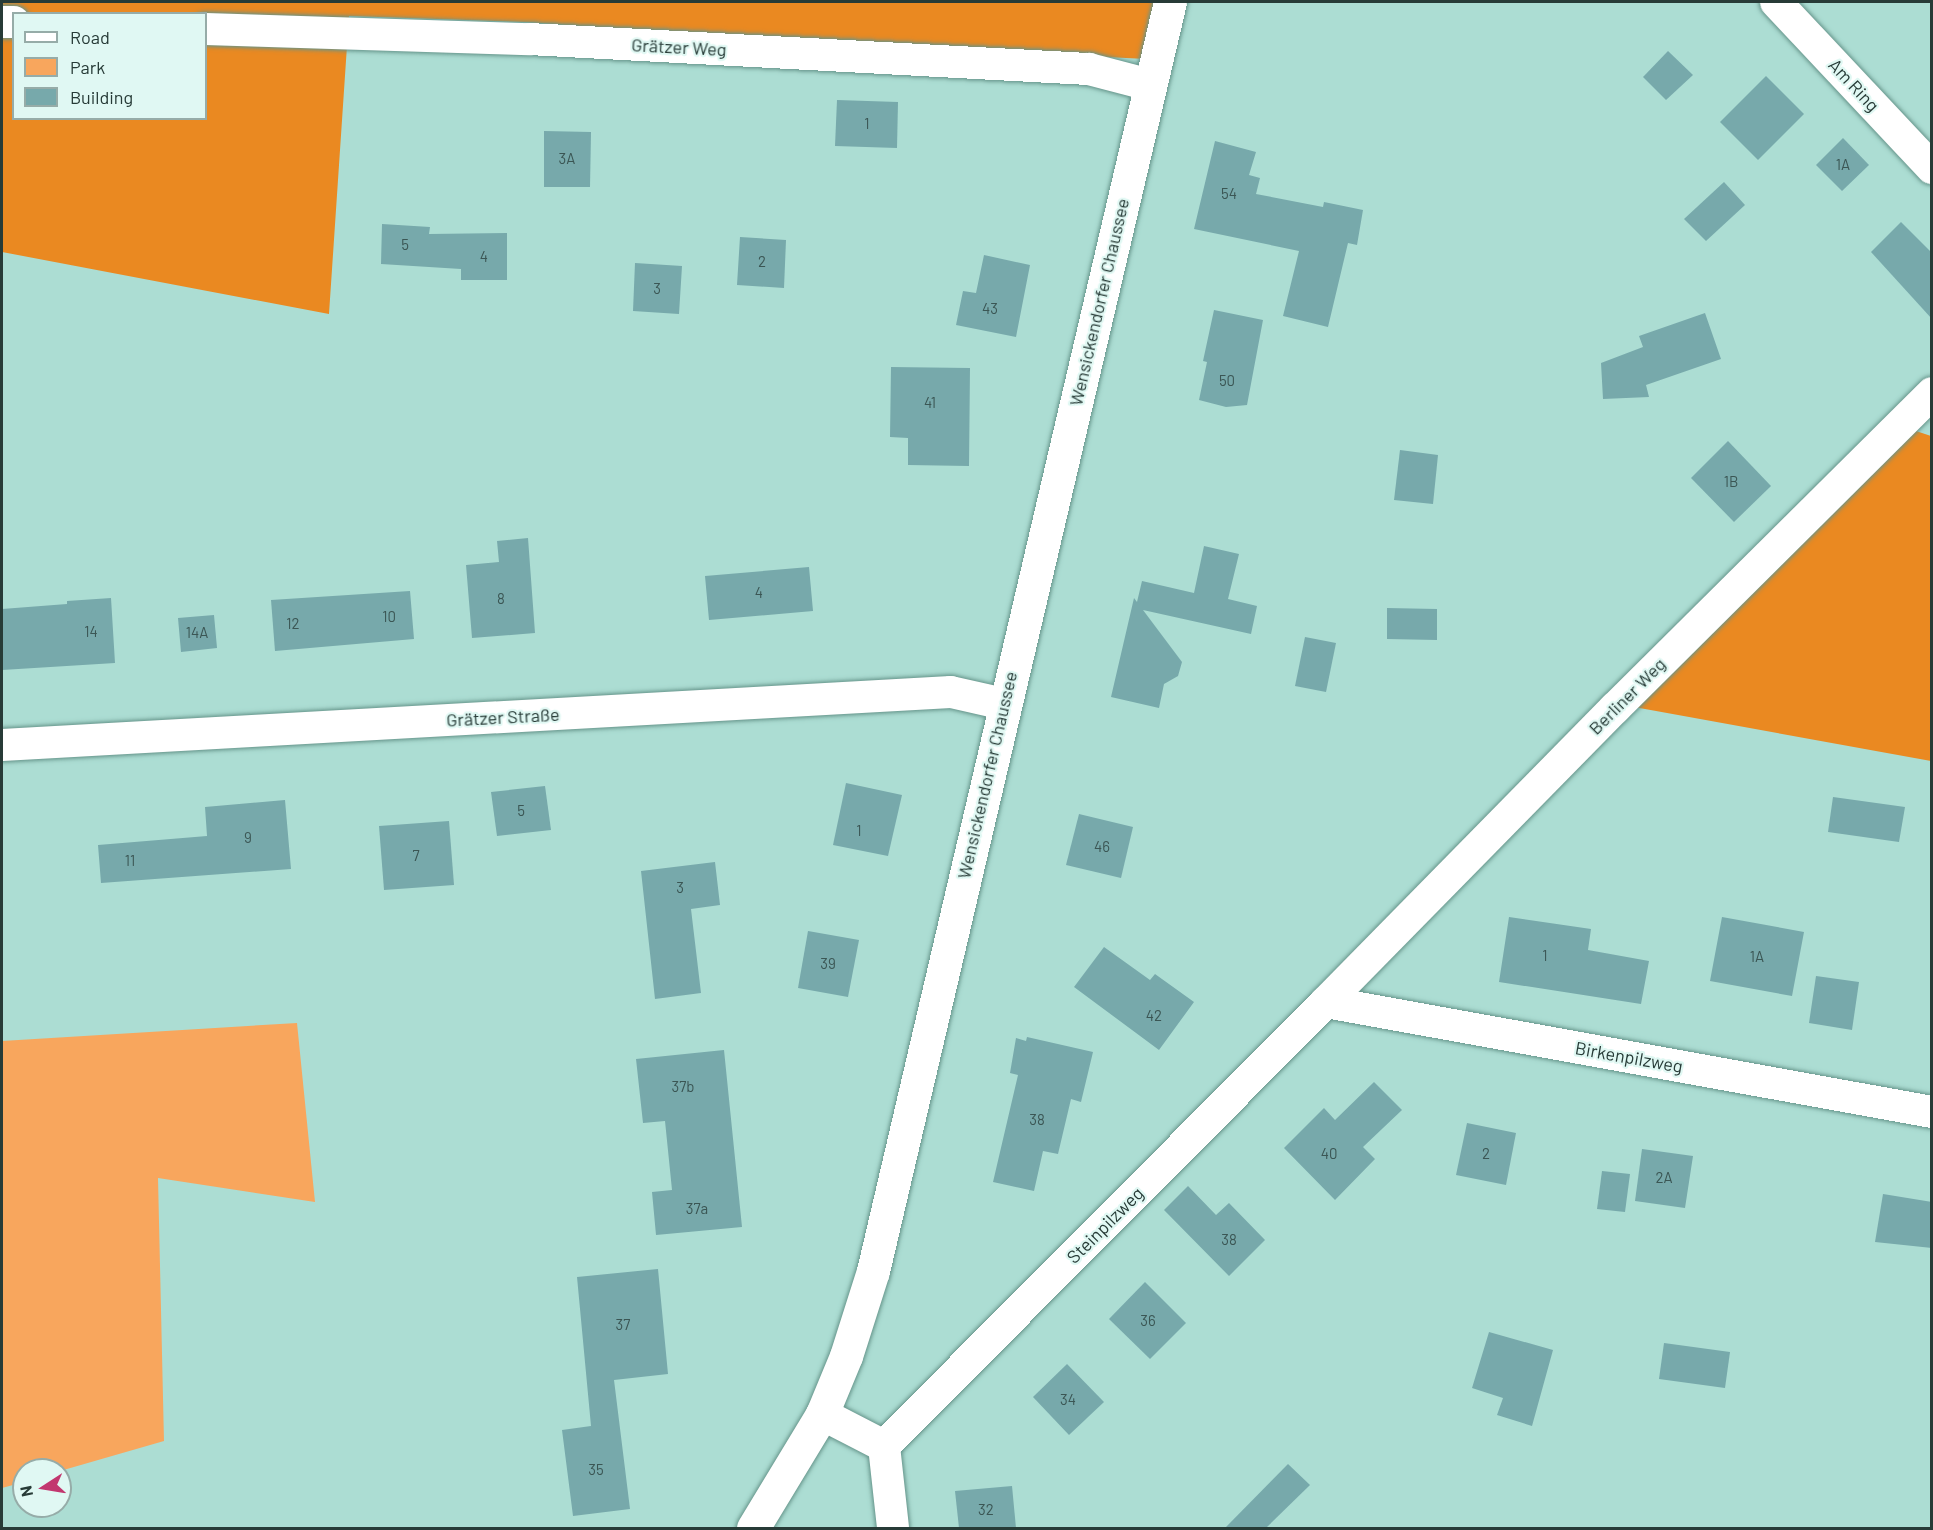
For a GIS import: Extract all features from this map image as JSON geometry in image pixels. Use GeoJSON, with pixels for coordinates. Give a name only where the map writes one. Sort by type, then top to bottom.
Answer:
{"type":"FeatureCollection","features":[{"type":"Feature","properties":{"kind":"main road","name":"Wensickendorfer Chaussee"},"geometry":{"type":"LineString","coordinates":[[753,1528],[822,1414],[846,1356],[873,1270],[1170,2]]}},
{"type":"Feature","properties":{"kind":"street","name":"Am Ring"},"geometry":{"type":"LineString","coordinates":[[1776,2],[1932,168]]}},
{"type":"Feature","properties":{"kind":"street","name":"Grätzer Weg"},"geometry":{"type":"LineString","coordinates":[[207,29],[552,40],[1089,69],[1150,85]]}},
{"type":"Feature","properties":{"kind":"street","name":"Berliner Weg"},"geometry":{"type":"LineString","coordinates":[[1326,1002],[1615,708],[1932,393]]}},
{"type":"Feature","properties":{"kind":"street","name":"Grätzer Straße"},"geometry":{"type":"LineString","coordinates":[[2,745],[951,692],[1004,704]]}},
{"type":"Feature","properties":{"kind":"street","name":"Birkenpilzweg"},"geometry":{"type":"LineString","coordinates":[[1326,1002],[1932,1112]]}},
{"type":"Feature","properties":{"kind":"street","name":"Steinpilzweg"},"geometry":{"type":"LineString","coordinates":[[884,1446],[1326,1002]]}},
{"type":"Feature","properties":{"kind":"street"},"geometry":{"type":"LineString","coordinates":[[822,1414],[884,1446],[892,1528]]}},
{"type":"Feature","properties":{"kind":"green space"},"geometry":{"type":"Polygon","coordinates":[[[297,1023],[315,1202],[158,1178],[164,1441],[72,1468],[72,1458],[12,1458],[12,1485],[2,1488],[2,1041],[297,1023]]]}},
{"type":"Feature","properties":{"kind":"shaded area"},"geometry":{"type":"Polygon","coordinates":[[[2,2],[1159,2],[1146,59],[803,42],[525,22],[349,16],[329,314],[2,252],[2,2]]]}},
{"type":"Feature","properties":{"kind":"shaded area"},"geometry":{"type":"Polygon","coordinates":[[[1916,431],[1931,436],[1931,761],[1634,707],[1916,431]]]}},
{"type":"Feature","properties":{"kind":"building"},"geometry":{"type":"Polygon","coordinates":[[[1668,51],[1693,75],[1666,100],[1643,77],[1668,51]]]}},
{"type":"Feature","properties":{"kind":"building"},"geometry":{"type":"Polygon","coordinates":[[[1766,76],[1804,114],[1758,160],[1720,122],[1766,76]]]}},
{"type":"Feature","properties":{"kind":"building"},"geometry":{"type":"Polygon","coordinates":[[[837,100],[898,102],[897,148],[835,146],[837,100]]]}},
{"type":"Feature","properties":{"kind":"building"},"geometry":{"type":"Polygon","coordinates":[[[544,131],[591,132],[590,187],[544,187],[544,131]]]}},
{"type":"Feature","properties":{"kind":"building"},"geometry":{"type":"Polygon","coordinates":[[[1843,138],[1869,165],[1842,191],[1816,165],[1843,138]]]}},
{"type":"Feature","properties":{"kind":"building"},"geometry":{"type":"Polygon","coordinates":[[[1215,141],[1256,152],[1249,175],[1260,178],[1256,194],[1323,207],[1324,202],[1363,210],[1357,245],[1348,243],[1328,327],[1283,316],[1299,251],[1194,229],[1215,141]]]}},
{"type":"Feature","properties":{"kind":"building"},"geometry":{"type":"Polygon","coordinates":[[[1724,182],[1745,205],[1706,241],[1684,219],[1724,182]]]}},
{"type":"Feature","properties":{"kind":"building"},"geometry":{"type":"Polygon","coordinates":[[[1901,222],[1932,253],[1932,319],[1871,252],[1901,222]]]}},
{"type":"Feature","properties":{"kind":"building"},"geometry":{"type":"Polygon","coordinates":[[[382,224],[430,227],[429,234],[507,233],[507,280],[461,280],[461,269],[381,264],[382,224]]]}},
{"type":"Feature","properties":{"kind":"building"},"geometry":{"type":"Polygon","coordinates":[[[740,237],[786,240],[784,288],[737,285],[740,237]]]}},
{"type":"Feature","properties":{"kind":"building"},"geometry":{"type":"Polygon","coordinates":[[[984,255],[1030,265],[1016,337],[956,325],[963,291],[976,293],[984,255]]]}},
{"type":"Feature","properties":{"kind":"building"},"geometry":{"type":"Polygon","coordinates":[[[635,263],[682,266],[679,314],[633,311],[635,263]]]}},
{"type":"Feature","properties":{"kind":"building"},"geometry":{"type":"Polygon","coordinates":[[[1214,310],[1263,320],[1247,405],[1226,407],[1199,400],[1207,362],[1203,361],[1214,310]]]}},
{"type":"Feature","properties":{"kind":"building"},"geometry":{"type":"Polygon","coordinates":[[[1705,313],[1721,359],[1646,385],[1649,397],[1603,399],[1601,363],[1643,347],[1639,336],[1705,313]]]}},
{"type":"Feature","properties":{"kind":"building"},"geometry":{"type":"Polygon","coordinates":[[[891,367],[970,368],[969,466],[908,465],[908,438],[890,437],[891,367]]]}},
{"type":"Feature","properties":{"kind":"building"},"geometry":{"type":"Polygon","coordinates":[[[1728,441],[1771,486],[1734,522],[1691,478],[1728,441]]]}},
{"type":"Feature","properties":{"kind":"building"},"geometry":{"type":"Polygon","coordinates":[[[1400,450],[1438,455],[1433,504],[1394,500],[1400,450]]]}},
{"type":"Feature","properties":{"kind":"building"},"geometry":{"type":"Polygon","coordinates":[[[528,538],[535,633],[472,638],[466,565],[499,562],[497,541],[528,538]]]}},
{"type":"Feature","properties":{"kind":"building"},"geometry":{"type":"Polygon","coordinates":[[[1204,546],[1239,554],[1228,599],[1257,606],[1251,634],[1143,610],[1182,662],[1178,676],[1164,684],[1159,708],[1111,697],[1134,598],[1137,602],[1142,581],[1194,593],[1204,546]]]}},
{"type":"Feature","properties":{"kind":"building"},"geometry":{"type":"Polygon","coordinates":[[[809,567],[813,611],[709,620],[705,576],[809,567]]]}},
{"type":"Feature","properties":{"kind":"building"},"geometry":{"type":"Polygon","coordinates":[[[410,591],[414,639],[275,651],[271,600],[410,591]]]}},
{"type":"Feature","properties":{"kind":"building"},"geometry":{"type":"Polygon","coordinates":[[[111,598],[115,663],[2,670],[2,609],[111,598]]]}},
{"type":"Feature","properties":{"kind":"building"},"geometry":{"type":"Polygon","coordinates":[[[1387,608],[1437,609],[1437,640],[1387,639],[1387,608]]]}},
{"type":"Feature","properties":{"kind":"building"},"geometry":{"type":"Polygon","coordinates":[[[214,615],[217,648],[181,652],[178,618],[214,615]]]}},
{"type":"Feature","properties":{"kind":"building"},"geometry":{"type":"Polygon","coordinates":[[[1305,637],[1336,643],[1326,692],[1295,686],[1305,637]]]}},
{"type":"Feature","properties":{"kind":"building"},"geometry":{"type":"Polygon","coordinates":[[[846,783],[902,795],[888,856],[833,845],[846,783]]]}},
{"type":"Feature","properties":{"kind":"building"},"geometry":{"type":"Polygon","coordinates":[[[545,786],[551,830],[497,836],[491,792],[545,786]]]}},
{"type":"Feature","properties":{"kind":"building"},"geometry":{"type":"Polygon","coordinates":[[[1833,797],[1905,807],[1899,842],[1828,832],[1833,797]]]}},
{"type":"Feature","properties":{"kind":"building"},"geometry":{"type":"Polygon","coordinates":[[[285,800],[291,869],[101,883],[98,845],[207,836],[205,807],[285,800]]]}},
{"type":"Feature","properties":{"kind":"building"},"geometry":{"type":"Polygon","coordinates":[[[1079,814],[1133,827],[1121,878],[1066,865],[1079,814]]]}},
{"type":"Feature","properties":{"kind":"building"},"geometry":{"type":"Polygon","coordinates":[[[449,821],[454,885],[384,890],[379,826],[449,821]]]}},
{"type":"Feature","properties":{"kind":"building"},"geometry":{"type":"Polygon","coordinates":[[[715,862],[720,905],[691,909],[701,993],[655,999],[641,871],[715,862]]]}},
{"type":"Feature","properties":{"kind":"building"},"geometry":{"type":"Polygon","coordinates":[[[1509,917],[1591,929],[1588,950],[1649,961],[1641,1004],[1499,982],[1509,917]]]}},
{"type":"Feature","properties":{"kind":"building"},"geometry":{"type":"Polygon","coordinates":[[[1722,917],[1804,932],[1792,996],[1710,981],[1722,917]]]}},
{"type":"Feature","properties":{"kind":"building"},"geometry":{"type":"Polygon","coordinates":[[[808,931],[859,940],[848,997],[798,988],[808,931]]]}},
{"type":"Feature","properties":{"kind":"building"},"geometry":{"type":"Polygon","coordinates":[[[1104,947],[1150,980],[1155,974],[1194,1002],[1159,1050],[1074,987],[1104,947]]]}},
{"type":"Feature","properties":{"kind":"building"},"geometry":{"type":"Polygon","coordinates":[[[1816,976],[1859,982],[1852,1030],[1809,1023],[1816,976]]]}},
{"type":"Feature","properties":{"kind":"building"},"geometry":{"type":"Polygon","coordinates":[[[1027,1037],[1093,1052],[1081,1102],[1071,1099],[1058,1154],[1043,1151],[1034,1191],[993,1182],[1018,1075],[1010,1073],[1016,1038],[1026,1041],[1027,1037]]]}},
{"type":"Feature","properties":{"kind":"building"},"geometry":{"type":"Polygon","coordinates":[[[724,1050],[742,1227],[656,1235],[652,1192],[672,1190],[665,1121],[643,1123],[636,1059],[724,1050]]]}},
{"type":"Feature","properties":{"kind":"building"},"geometry":{"type":"Polygon","coordinates":[[[1374,1082],[1402,1110],[1363,1147],[1375,1159],[1335,1200],[1284,1148],[1324,1108],[1335,1120],[1374,1082]]]}},
{"type":"Feature","properties":{"kind":"building"},"geometry":{"type":"Polygon","coordinates":[[[1467,1123],[1516,1133],[1506,1185],[1456,1175],[1467,1123]]]}},
{"type":"Feature","properties":{"kind":"building"},"geometry":{"type":"Polygon","coordinates":[[[1642,1149],[1693,1156],[1685,1208],[1635,1201],[1642,1149]]]}},
{"type":"Feature","properties":{"kind":"building"},"geometry":{"type":"Polygon","coordinates":[[[1602,1171],[1630,1174],[1625,1212],[1597,1209],[1602,1171]]]}},
{"type":"Feature","properties":{"kind":"building"},"geometry":{"type":"Polygon","coordinates":[[[1188,1186],[1216,1215],[1229,1203],[1265,1240],[1229,1276],[1164,1210],[1188,1186]]]}},
{"type":"Feature","properties":{"kind":"building"},"geometry":{"type":"Polygon","coordinates":[[[1883,1194],[1932,1202],[1932,1248],[1875,1242],[1883,1194]]]}},
{"type":"Feature","properties":{"kind":"building"},"geometry":{"type":"Polygon","coordinates":[[[658,1269],[668,1374],[614,1380],[630,1509],[573,1516],[562,1430],[591,1426],[577,1277],[658,1269]]]}},
{"type":"Feature","properties":{"kind":"building"},"geometry":{"type":"Polygon","coordinates":[[[1145,1282],[1186,1323],[1150,1359],[1109,1319],[1145,1282]]]}},
{"type":"Feature","properties":{"kind":"building"},"geometry":{"type":"Polygon","coordinates":[[[1489,1332],[1553,1350],[1532,1426],[1497,1415],[1503,1398],[1472,1388],[1489,1332]]]}},
{"type":"Feature","properties":{"kind":"building"},"geometry":{"type":"Polygon","coordinates":[[[1664,1343],[1730,1352],[1725,1388],[1659,1379],[1664,1343]]]}},
{"type":"Feature","properties":{"kind":"building"},"geometry":{"type":"Polygon","coordinates":[[[1067,1364],[1104,1402],[1069,1435],[1033,1397],[1067,1364]]]}},
{"type":"Feature","properties":{"kind":"building"},"geometry":{"type":"Polygon","coordinates":[[[1288,1464],[1310,1485],[1266,1528],[1225,1528],[1288,1464]]]}},
{"type":"Feature","properties":{"kind":"building"},"geometry":{"type":"Polygon","coordinates":[[[1012,1486],[1016,1528],[959,1528],[955,1491],[1012,1486]]]}}]}
